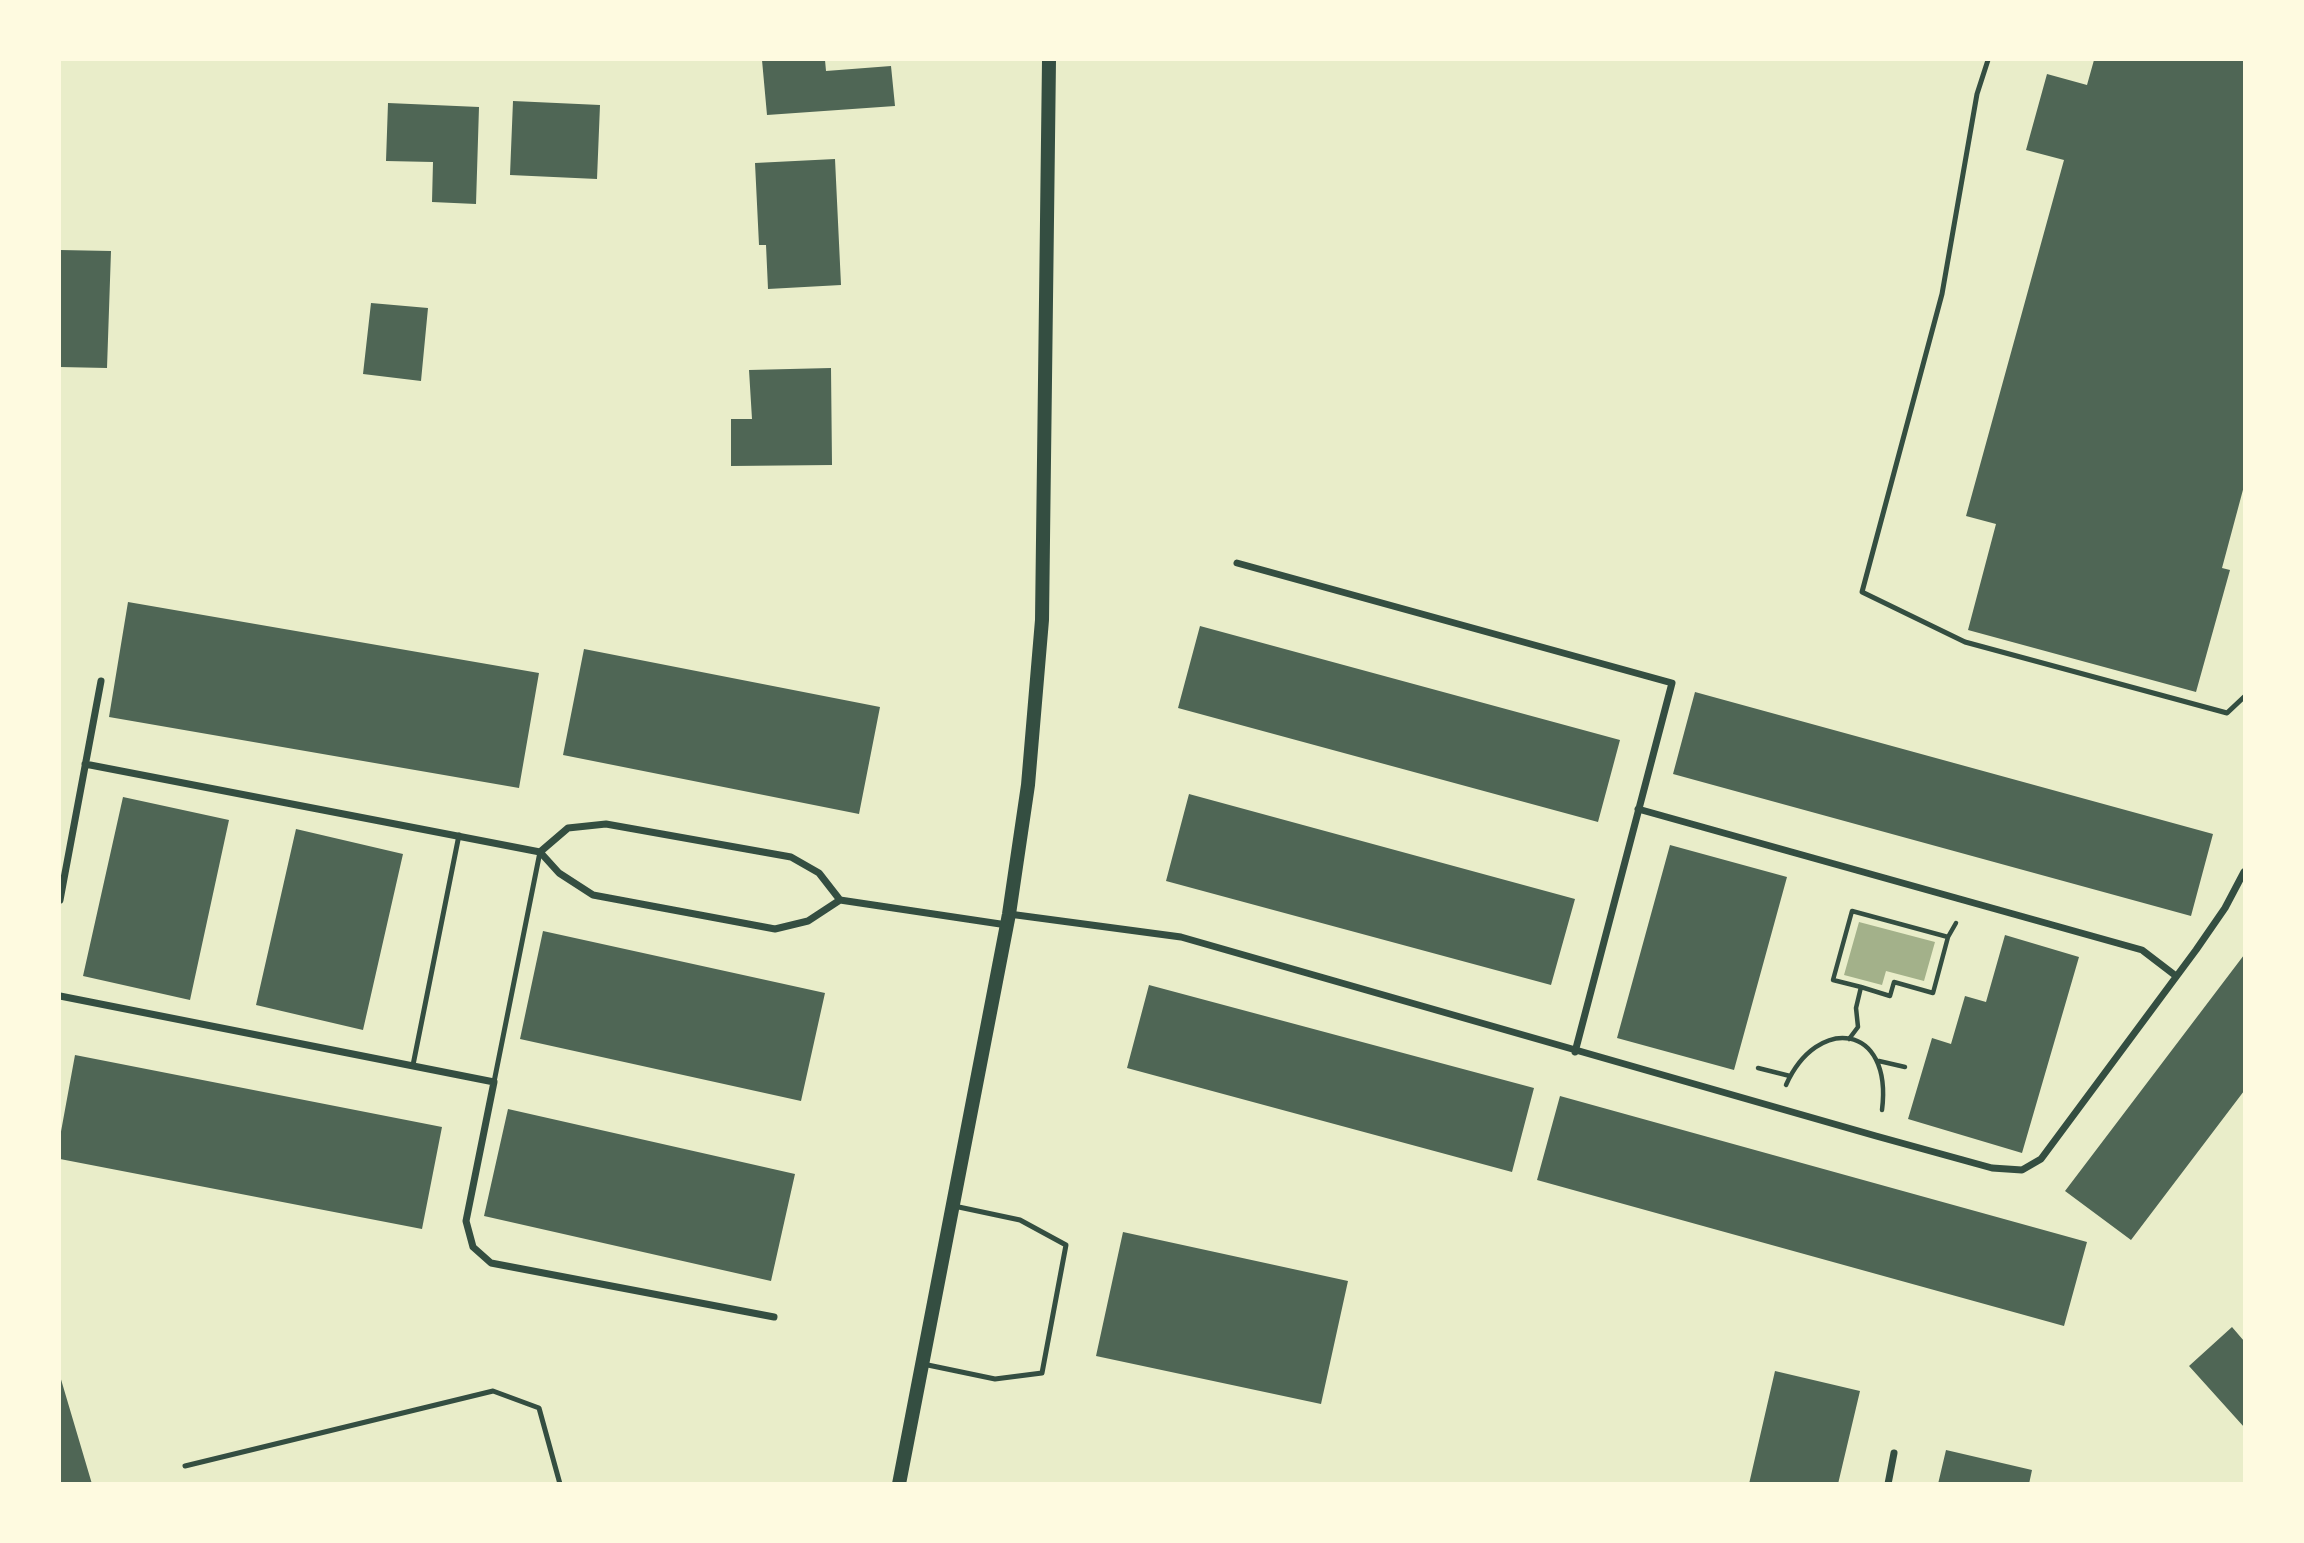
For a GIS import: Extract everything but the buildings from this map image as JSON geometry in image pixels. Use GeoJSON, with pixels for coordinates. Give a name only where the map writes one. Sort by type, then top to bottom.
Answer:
{"type":"FeatureCollection","features":[{"type":"Feature","properties":{"kind":"main road"},"geometry":{"type":"LineString","coordinates":[[899,1483],[1008,920],[1028,785],[1042,620],[1049,60]]}},
{"type":"Feature","properties":{"kind":"street"},"geometry":{"type":"LineString","coordinates":[[1237,563],[1672,683],[1575,1052]]}},
{"type":"Feature","properties":{"kind":"street"},"geometry":{"type":"LineString","coordinates":[[60,900],[101,681]]}},
{"type":"Feature","properties":{"kind":"street"},"geometry":{"type":"LineString","coordinates":[[85,764],[540,852],[559,873],[593,895],[775,929],[808,921],[840,900],[1181,937],[1575,1052],[1992,1168],[2022,1170],[2041,1159],[2225,908],[2245,872]]}},
{"type":"Feature","properties":{"kind":"street"},"geometry":{"type":"LineString","coordinates":[[1638,809],[2142,950],[2176,976]]}},
{"type":"Feature","properties":{"kind":"street"},"geometry":{"type":"LineString","coordinates":[[540,852],[568,828],[606,824],[791,857],[819,873],[840,900]]}},
{"type":"Feature","properties":{"kind":"street"},"geometry":{"type":"LineString","coordinates":[[60,996],[494,1082],[466,1221],[472,1247],[491,1263],[774,1317]]}},
{"type":"Feature","properties":{"kind":"street"},"geometry":{"type":"LineString","coordinates":[[1888,1483],[1894,1453]]}},
{"type":"Feature","properties":{"kind":"lane"},"geometry":{"type":"LineString","coordinates":[[1988,60],[1977,94],[1942,294],[1863,592],[1965,642],[2227,713],[2245,697]]}},
{"type":"Feature","properties":{"kind":"lane"},"geometry":{"type":"LineString","coordinates":[[413,1065],[459,835]]}},
{"type":"Feature","properties":{"kind":"lane"},"geometry":{"type":"LineString","coordinates":[[494,1082],[540,852]]}},
{"type":"Feature","properties":{"kind":"lane"},"geometry":{"type":"LineString","coordinates":[[923,1364],[995,1379],[1042,1373],[1066,1245],[1020,1220],[954,1206]]}},
{"type":"Feature","properties":{"kind":"lane"},"geometry":{"type":"LineString","coordinates":[[185,1466],[493,1391],[538,1408],[560,1483]]}},
{"type":"Feature","properties":{"kind":"path"},"geometry":{"type":"LineString","coordinates":[[1852,911],[1948,937],[1933,993],[1894,982],[1890,996],[1861,987],[1833,980],[1852,911]]}},
{"type":"Feature","properties":{"kind":"path"},"geometry":{"type":"LineString","coordinates":[[1849,1039],[1858,1027],[1856,1008],[1861,987]]}},
{"type":"Feature","properties":{"kind":"path"},"geometry":{"type":"LineString","coordinates":[[1783,1093],[1802,1058],[1813,1048],[1838,1038],[1861,1042],[1878,1060],[1884,1085],[1881,1118]]}},
{"type":"Feature","properties":{"kind":"path"},"geometry":{"type":"LineString","coordinates":[[1878,1060],[1905,1067]]}},
{"type":"Feature","properties":{"kind":"path"},"geometry":{"type":"LineString","coordinates":[[1758,1068],[1790,1076]]}},
{"type":"Feature","properties":{"kind":"shaded area"},"geometry":{"type":"Polygon","coordinates":[[[1859,922],[1935,942],[1924,981],[1886,971],[1882,985],[1844,975],[1859,922]]]}}]}
